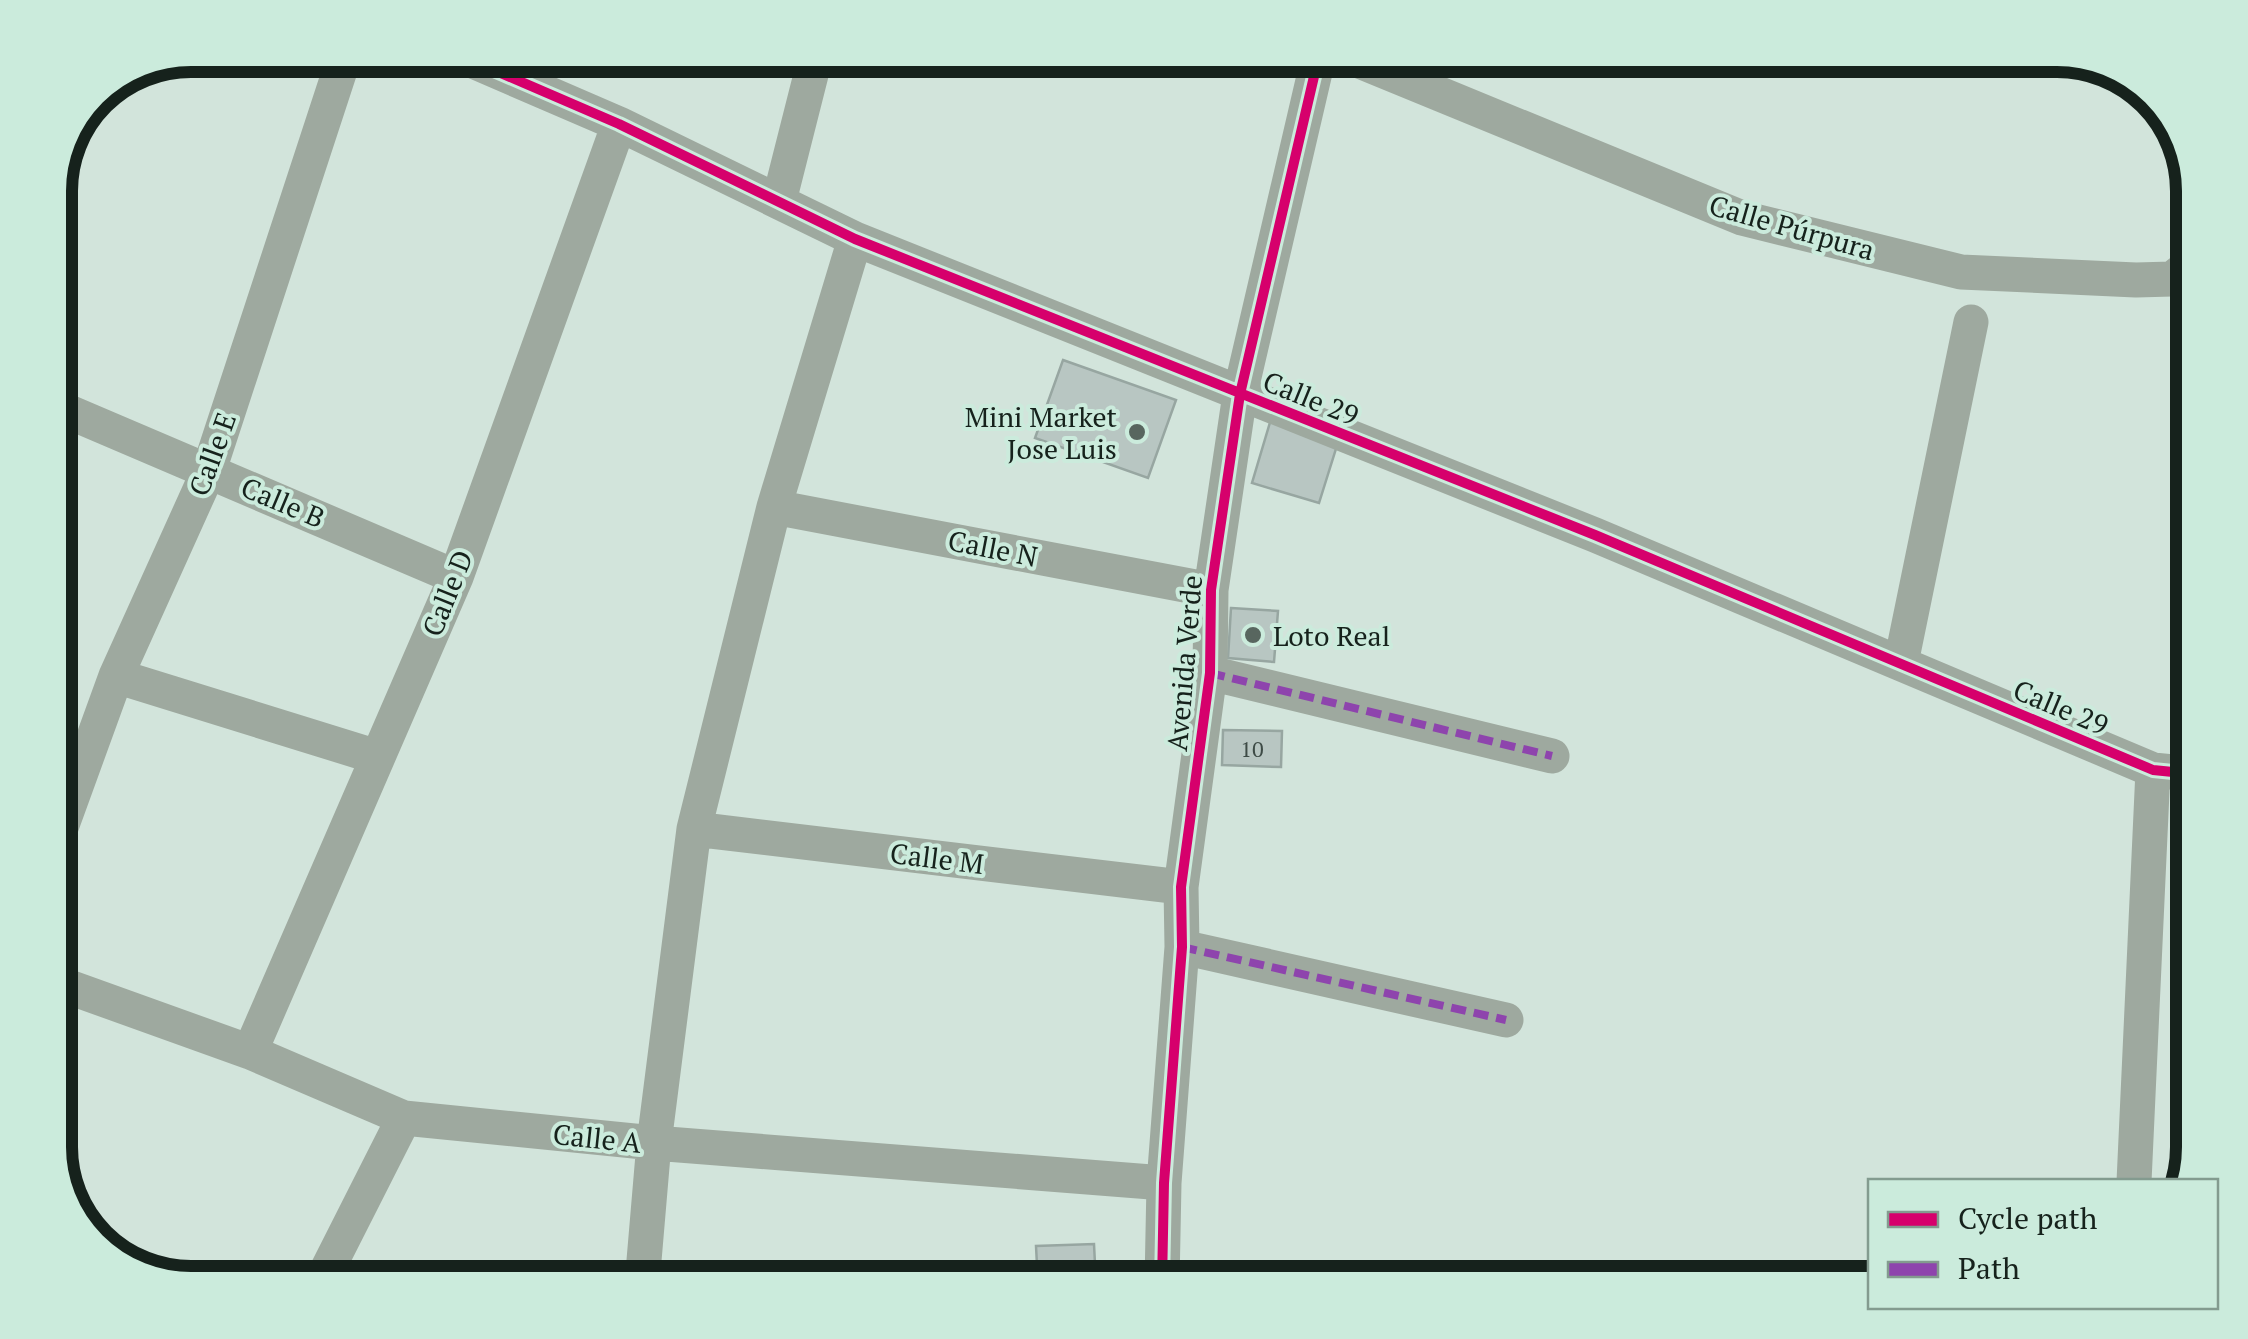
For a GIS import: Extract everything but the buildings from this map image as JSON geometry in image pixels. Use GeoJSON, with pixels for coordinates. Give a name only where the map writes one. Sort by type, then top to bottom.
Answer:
{"type":"FeatureCollection","features":[{"type":"Feature","properties":{"kind":"street","name":"Calle E"},"geometry":{"type":"LineString","coordinates":[[73,794],[116,676],[209,470],[339,72]]}},
{"type":"Feature","properties":{"kind":"street","name":"Calle 29"},"geometry":{"type":"LineString","coordinates":[[499,72],[620,124],[855,238],[1595,534],[2153,770],[2176,772]]}},
{"type":"Feature","properties":{"kind":"street"},"geometry":{"type":"LineString","coordinates":[[779,201],[812,72]]}},
{"type":"Feature","properties":{"kind":"street","name":"Avenida Verde"},"geometry":{"type":"LineString","coordinates":[[1162,1266],[1164,1183],[1182,947],[1181,887],[1210,673],[1211,590],[1240,394],[1315,72]]}},
{"type":"Feature","properties":{"kind":"street","name":"Calle Púrpura"},"geometry":{"type":"LineString","coordinates":[[1386,72],[1742,218],[1943,268],[2000,274],[2175,277]]}},
{"type":"Feature","properties":{"kind":"street","name":"Calle D"},"geometry":{"type":"LineString","coordinates":[[250,1052],[456,577],[620,124]]}},
{"type":"Feature","properties":{"kind":"street"},"geometry":{"type":"LineString","coordinates":[[644,1266],[654,1144],[694,829],[774,506],[855,238]]}},
{"type":"Feature","properties":{"kind":"street"},"geometry":{"type":"LineString","coordinates":[[1901,663],[1970,322]]}},
{"type":"Feature","properties":{"kind":"street","name":"Calle B"},"geometry":{"type":"LineString","coordinates":[[73,413],[456,577]]}},
{"type":"Feature","properties":{"kind":"street","name":"Calle N"},"geometry":{"type":"LineString","coordinates":[[774,506],[1211,590]]}},
{"type":"Feature","properties":{"kind":"street"},"geometry":{"type":"LineString","coordinates":[[1210,673],[1552,756]]}},
{"type":"Feature","properties":{"kind":"street"},"geometry":{"type":"LineString","coordinates":[[116,676],[378,757]]}},
{"type":"Feature","properties":{"kind":"street"},"geometry":{"type":"LineString","coordinates":[[2134,1179],[2153,770]]}},
{"type":"Feature","properties":{"kind":"street","name":"Calle M"},"geometry":{"type":"LineString","coordinates":[[694,829],[1181,887]]}},
{"type":"Feature","properties":{"kind":"street"},"geometry":{"type":"LineString","coordinates":[[1182,947],[1506,1020]]}},
{"type":"Feature","properties":{"kind":"street","name":"Calle A"},"geometry":{"type":"LineString","coordinates":[[73,988],[250,1052],[404,1118],[654,1144],[1164,1183]]}},
{"type":"Feature","properties":{"kind":"street"},"geometry":{"type":"LineString","coordinates":[[329,1266],[404,1118]]}},
{"type":"Feature","properties":{"kind":"marked path"},"geometry":{"type":"LineString","coordinates":[[1210,673],[1552,756]]}},
{"type":"Feature","properties":{"kind":"marked path"},"geometry":{"type":"LineString","coordinates":[[1182,947],[1506,1020]]}},
{"type":"Feature","properties":{"kind":"cycle path"},"geometry":{"type":"LineString","coordinates":[[498,72],[619,124],[855,239],[1595,535],[2153,770],[2176,772]]}},
{"type":"Feature","properties":{"kind":"cycle path"},"geometry":{"type":"LineString","coordinates":[[1162,1266],[1164,1183],[1182,947],[1181,887],[1210,673],[1211,590],[1240,394],[1315,72]]}},
{"type":"Feature","properties":{"kind":"place","name":"Mini Market Jose Luis"},"geometry":{"type":"Point","coordinates":[1137,432]}},
{"type":"Feature","properties":{"kind":"place","name":"Loto Real"},"geometry":{"type":"Point","coordinates":[1253,635]}}]}
